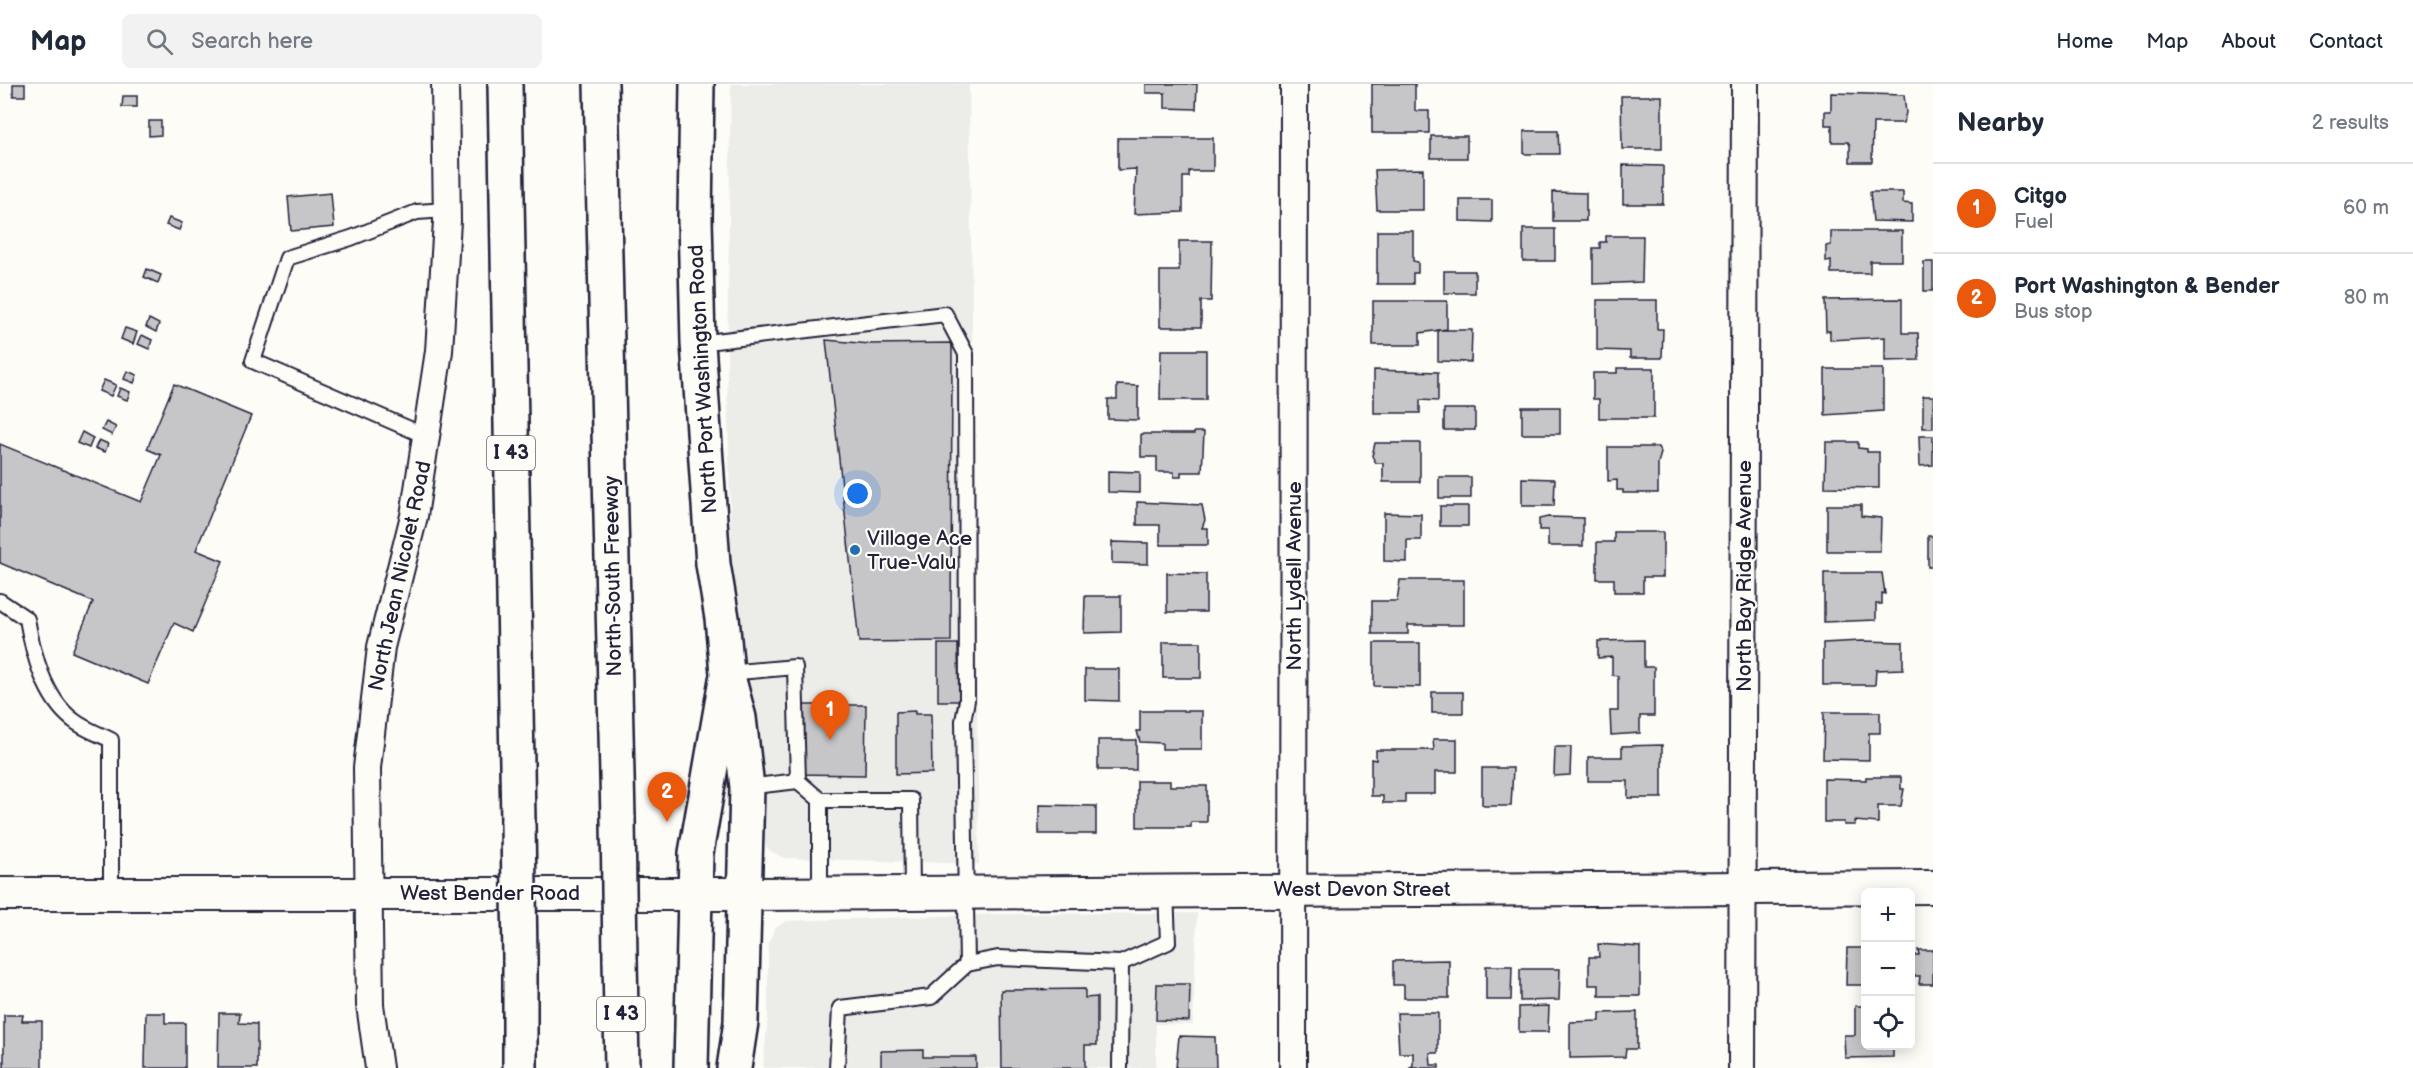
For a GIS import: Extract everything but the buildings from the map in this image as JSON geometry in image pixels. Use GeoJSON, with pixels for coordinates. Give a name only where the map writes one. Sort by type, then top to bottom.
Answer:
{"type":"FeatureCollection","features":[{"type":"Feature","properties":{"kind":"main road","name":"I 43"},"geometry":{"type":"LineString","coordinates":[[505,84],[520,1068]]}},
{"type":"Feature","properties":{"kind":"main road","name":"North-South Freeway"},"geometry":{"type":"LineString","coordinates":[[601,84],[622,1068]]}},
{"type":"Feature","properties":{"kind":"main road","name":"North Port Washington Road"},"geometry":{"type":"LineString","coordinates":[[697,84],[695,219],[698,343],[713,564],[722,618],[727,673],[739,718],[747,787],[741,1022],[734,1068]]}},
{"type":"Feature","properties":{"kind":"main road","name":"North Port Washington Road"},"geometry":{"type":"LineString","coordinates":[[691,1068],[696,853],[718,714],[727,673]]}},
{"type":"Feature","properties":{"kind":"street","name":"North Jean Nicolet Road"},"geometry":{"type":"LineString","coordinates":[[379,1068],[370,1005],[367,768],[381,647],[414,516],[428,437],[439,351],[446,210],[445,84]]}},
{"type":"Feature","properties":{"kind":"street","name":"North Lydell Avenue"},"geometry":{"type":"LineString","coordinates":[[1293,1068],[1294,84]]}},
{"type":"Feature","properties":{"kind":"street","name":"North Bay Ridge Avenue"},"geometry":{"type":"LineString","coordinates":[[1742,1068],[1745,84]]}},
{"type":"Feature","properties":{"kind":"street","name":"West Devon Street"},"geometry":{"type":"LineString","coordinates":[[973,891],[1933,887]]}},
{"type":"Feature","properties":{"kind":"street","name":"West Bender Road"},"geometry":{"type":"LineString","coordinates":[[0,894],[367,892],[743,894],[973,891]]}},
{"type":"Feature","properties":{"kind":"lane"},"geometry":{"type":"LineString","coordinates":[[428,437],[253,361],[287,258],[351,238],[417,212],[446,210]]}},
{"type":"Feature","properties":{"kind":"lane"},"geometry":{"type":"LineString","coordinates":[[698,343],[945,314],[966,354],[967,700],[963,721],[973,891],[967,964]]}},
{"type":"Feature","properties":{"kind":"lane"},"geometry":{"type":"LineString","coordinates":[[0,601],[27,619],[34,656],[49,691],[72,720],[111,740],[111,893]]}},
{"type":"Feature","properties":{"kind":"lane"},"geometry":{"type":"LineString","coordinates":[[727,673],[795,667],[798,781],[820,801],[911,800],[912,892]]}},
{"type":"Feature","properties":{"kind":"lane"},"geometry":{"type":"LineString","coordinates":[[747,787],[798,781]]}},
{"type":"Feature","properties":{"kind":"lane"},"geometry":{"type":"LineString","coordinates":[[820,801],[820,893]]}},
{"type":"Feature","properties":{"kind":"lane"},"geometry":{"type":"LineString","coordinates":[[837,1068],[840,1008],[931,997],[967,964],[998,958],[1121,963],[1168,942],[1166,890]]}},
{"type":"Feature","properties":{"kind":"lane"},"geometry":{"type":"LineString","coordinates":[[1120,1068],[1121,963]]}},
{"type":"Feature","properties":{"kind":"shaded area"},"geometry":{"type":"Polygon","coordinates":[[[731,84],[969,84],[979,864],[784,858],[769,850],[760,836],[733,637],[727,370],[731,84]]]}},
{"type":"Feature","properties":{"kind":"shaded area"},"geometry":{"type":"Polygon","coordinates":[[[1197,913],[1193,1025],[1156,1024],[1156,1068],[763,1068],[768,1017],[768,945],[774,929],[786,921],[1003,914],[1197,913]]]}},
{"type":"Feature","properties":{"kind":"place","name":"Village Ace True-Valu"},"geometry":{"type":"Point","coordinates":[855,550]}},
{"type":"Feature","properties":{"kind":"place","name":"Citgo"},"geometry":{"type":"Point","coordinates":[830,740]}},
{"type":"Feature","properties":{"kind":"place","name":"Port Washington & Bender"},"geometry":{"type":"Point","coordinates":[667,822]}}]}
